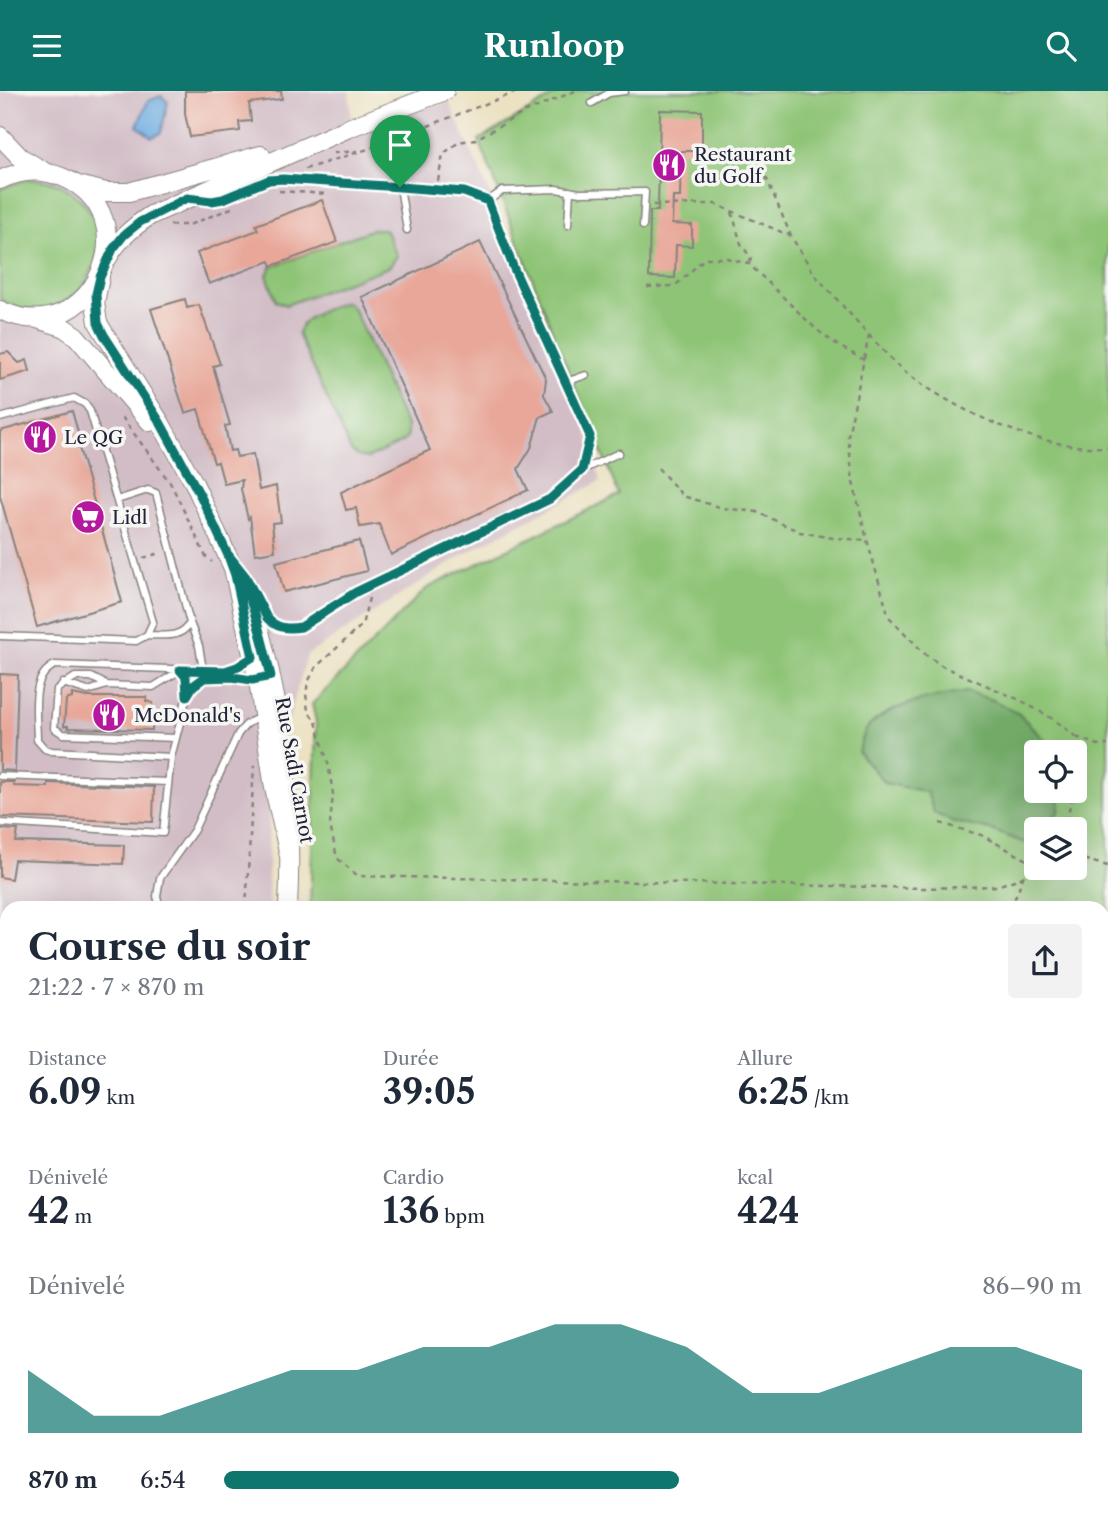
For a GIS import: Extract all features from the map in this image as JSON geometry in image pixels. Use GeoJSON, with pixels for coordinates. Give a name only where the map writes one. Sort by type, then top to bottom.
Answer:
{"type":"FeatureCollection","features":[{"type":"Feature","properties":{"kind":"main road"},"geometry":{"type":"LineString","coordinates":[[33,318],[55,315],[75,306],[92,290],[118,241],[151,215],[351,127],[445,91]]}},
{"type":"Feature","properties":{"kind":"main road"},"geometry":{"type":"LineString","coordinates":[[0,136],[20,157],[45,172],[106,192],[129,192],[222,167],[351,127]]}},
{"type":"Feature","properties":{"kind":"main road"},"geometry":{"type":"LineString","coordinates":[[0,180],[21,172],[45,172]]}},
{"type":"Feature","properties":{"kind":"main road","name":"Rue Sadi Carnot"},"geometry":{"type":"LineString","coordinates":[[75,184],[93,201],[104,222],[107,246],[95,303],[98,323],[160,422],[201,497],[230,560],[259,655],[284,753],[290,821],[288,901]]}},
{"type":"Feature","properties":{"kind":"main road","name":"Rue Sadi Carnot"},"geometry":{"type":"LineString","coordinates":[[0,310],[11,315],[55,324],[76,336],[179,458]]}},
{"type":"Feature","properties":{"kind":"main road","name":"Rue Sadi Carnot"},"geometry":{"type":"LineString","coordinates":[[264,678],[265,719],[275,796],[289,856]]}},
{"type":"Feature","properties":{"kind":"lane"},"geometry":{"type":"LineString","coordinates":[[592,103],[608,93],[625,91]]}},
{"type":"Feature","properties":{"kind":"lane"},"geometry":{"type":"LineString","coordinates":[[187,198],[212,201],[223,199],[269,180],[283,179],[464,192],[488,201],[514,269],[590,436],[582,470]]}},
{"type":"Feature","properties":{"kind":"lane"},"geometry":{"type":"LineString","coordinates":[[400,187],[407,230]]}},
{"type":"Feature","properties":{"kind":"lane"},"geometry":{"type":"LineString","coordinates":[[488,201],[502,191],[555,189],[645,192],[643,226]]}},
{"type":"Feature","properties":{"kind":"lane"},"geometry":{"type":"LineString","coordinates":[[568,225],[570,191]]}},
{"type":"Feature","properties":{"kind":"lane"},"geometry":{"type":"LineString","coordinates":[[566,382],[586,375]]}},
{"type":"Feature","properties":{"kind":"lane"},"geometry":{"type":"LineString","coordinates":[[0,418],[74,398],[80,400],[90,411],[152,616],[153,622],[147,635]]}},
{"type":"Feature","properties":{"kind":"lane"},"geometry":{"type":"LineString","coordinates":[[230,560],[246,577],[267,618],[279,627],[301,627],[371,584],[550,499],[582,470],[619,453]]}},
{"type":"Feature","properties":{"kind":"lane"},"geometry":{"type":"LineString","coordinates":[[117,500],[148,490],[156,493],[203,670]]}},
{"type":"Feature","properties":{"kind":"lane"},"geometry":{"type":"LineString","coordinates":[[0,635],[128,642],[147,635],[178,635],[186,631],[190,623]]}},
{"type":"Feature","properties":{"kind":"lane"},"geometry":{"type":"LineString","coordinates":[[171,757],[45,749],[37,740],[38,683],[45,671],[55,665],[180,670],[232,669],[259,655]]}},
{"type":"Feature","properties":{"kind":"lane"},"geometry":{"type":"LineString","coordinates":[[63,683],[88,691],[107,685],[153,687],[180,670]]}},
{"type":"Feature","properties":{"kind":"lane"},"geometry":{"type":"LineString","coordinates":[[180,670],[186,677],[187,696]]}},
{"type":"Feature","properties":{"kind":"lane"},"geometry":{"type":"LineString","coordinates":[[107,685],[91,677],[75,677],[63,683],[57,688],[54,728],[59,733],[176,739]]}},
{"type":"Feature","properties":{"kind":"lane"},"geometry":{"type":"LineString","coordinates":[[0,823],[163,833],[171,757],[187,696],[193,686],[204,678],[264,678]]}},
{"type":"Feature","properties":{"kind":"lane"},"geometry":{"type":"LineString","coordinates":[[158,901],[160,879],[194,830],[238,734],[246,724],[256,718],[265,719]]}},
{"type":"Feature","properties":{"kind":"lane"},"geometry":{"type":"LineString","coordinates":[[0,776],[168,782]]}},
{"type":"Feature","properties":{"kind":"path"},"geometry":{"type":"LineString","coordinates":[[272,191],[288,174],[357,153],[519,91]]}},
{"type":"Feature","properties":{"kind":"path"},"geometry":{"type":"LineString","coordinates":[[438,190],[440,162],[443,154],[450,148],[459,142],[475,139],[523,113],[575,91]]}},
{"type":"Feature","properties":{"kind":"path"},"geometry":{"type":"LineString","coordinates":[[766,177],[791,236],[815,275],[904,370],[989,422],[1044,440],[1093,448],[1108,447]]}},
{"type":"Feature","properties":{"kind":"path"},"geometry":{"type":"LineString","coordinates":[[645,205],[715,204],[791,236]]}},
{"type":"Feature","properties":{"kind":"path"},"geometry":{"type":"LineString","coordinates":[[163,225],[189,225],[237,205]]}},
{"type":"Feature","properties":{"kind":"path"},"geometry":{"type":"LineString","coordinates":[[732,211],[741,244],[751,258],[750,264]]}},
{"type":"Feature","properties":{"kind":"path"},"geometry":{"type":"LineString","coordinates":[[647,287],[676,286],[705,258],[727,258],[750,264],[817,330],[836,345],[864,360]]}},
{"type":"Feature","properties":{"kind":"path"},"geometry":{"type":"LineString","coordinates":[[869,335],[848,436],[853,482],[889,617],[926,655],[944,667],[1022,701],[1056,721],[1076,737],[1098,745],[1108,745]]}},
{"type":"Feature","properties":{"kind":"path"},"geometry":{"type":"LineString","coordinates":[[658,468],[683,496],[722,508],[757,512],[800,531],[833,538],[867,540]]}},
{"type":"Feature","properties":{"kind":"path"},"geometry":{"type":"LineString","coordinates":[[135,560],[171,550]]}},
{"type":"Feature","properties":{"kind":"path"},"geometry":{"type":"LineString","coordinates":[[371,584],[362,625],[316,667],[308,682],[306,694],[308,711],[316,722],[328,763],[332,795],[330,825],[337,858],[358,876],[925,888],[997,886],[1023,877]]}},
{"type":"Feature","properties":{"kind":"path"},"geometry":{"type":"LineString","coordinates":[[246,901],[254,759]]}},
{"type":"Feature","properties":{"kind":"path"},"geometry":{"type":"LineString","coordinates":[[940,824],[981,835],[1024,856]]}},
{"type":"Feature","properties":{"kind":"path"},"geometry":{"type":"LineString","coordinates":[[1087,860],[1108,866]]}},
{"type":"Feature","properties":{"kind":"path"},"geometry":{"type":"LineString","coordinates":[[1014,901],[1023,877]]}},
{"type":"Feature","properties":{"kind":"shaded area"},"geometry":{"type":"Polygon","coordinates":[[[0,91],[349,91],[352,127],[449,102],[571,377],[601,481],[466,553],[307,655],[269,789],[268,901],[0,901],[0,91]]]}},
{"type":"Feature","properties":{"kind":"green space"},"geometry":{"type":"Polygon","coordinates":[[[562,91],[1108,91],[1108,901],[310,901],[316,722],[312,704],[427,588],[619,495],[479,140],[562,91]]]}},
{"type":"Feature","properties":{"kind":"green space"},"geometry":{"type":"Polygon","coordinates":[[[27,179],[58,184],[84,203],[96,226],[98,251],[89,275],[74,295],[52,307],[27,310],[0,299],[0,189],[27,179]]]}},
{"type":"Feature","properties":{"kind":"green space"},"geometry":{"type":"Polygon","coordinates":[[[373,229],[385,229],[397,256],[389,267],[286,305],[276,301],[267,275],[271,267],[373,229]]]}},
{"type":"Feature","properties":{"kind":"green space"},"geometry":{"type":"Polygon","coordinates":[[[345,302],[353,308],[407,428],[407,437],[403,442],[368,458],[357,456],[351,451],[298,334],[300,327],[310,317],[345,302]]]}},
{"type":"Feature","properties":{"kind":"green space"},"geometry":{"type":"Polygon","coordinates":[[[966,692],[993,700],[1019,714],[1045,740],[1024,740],[1024,803],[1059,803],[1059,812],[1054,817],[1024,817],[1024,843],[994,831],[951,821],[934,813],[927,792],[885,783],[858,752],[867,729],[890,711],[928,699],[966,692]]]}},
{"type":"Feature","properties":{"kind":"water"},"geometry":{"type":"Polygon","coordinates":[[[161,96],[168,102],[161,133],[152,137],[137,126],[148,101],[161,96]]]}},
{"type":"Feature","properties":{"kind":"building"},"geometry":{"type":"Polygon","coordinates":[[[185,91],[281,91],[282,99],[249,103],[251,121],[239,122],[240,131],[190,137],[185,114],[185,91]]]}},
{"type":"Feature","properties":{"kind":"building"},"geometry":{"type":"Polygon","coordinates":[[[660,110],[702,111],[702,151],[681,151],[680,197],[673,197],[672,224],[692,225],[692,246],[676,245],[675,278],[649,277],[650,211],[658,211],[660,110]]]}},
{"type":"Feature","properties":{"kind":"building"},"geometry":{"type":"Polygon","coordinates":[[[322,200],[337,242],[272,266],[270,261],[209,284],[197,253],[258,230],[256,225],[322,200]]]}},
{"type":"Feature","properties":{"kind":"building"},"geometry":{"type":"Polygon","coordinates":[[[480,242],[546,379],[544,395],[553,411],[540,417],[531,448],[518,469],[528,490],[391,555],[379,524],[360,527],[356,508],[346,510],[341,492],[430,450],[362,297],[480,242]]]}},
{"type":"Feature","properties":{"kind":"building"},"geometry":{"type":"Polygon","coordinates":[[[185,299],[187,308],[199,305],[220,364],[213,366],[230,425],[225,426],[230,451],[235,450],[237,457],[253,454],[259,490],[276,486],[281,522],[272,523],[275,551],[255,554],[250,517],[248,519],[241,489],[242,480],[224,484],[218,462],[214,463],[198,409],[185,413],[151,309],[185,299]]]}},
{"type":"Feature","properties":{"kind":"building"},"geometry":{"type":"Polygon","coordinates":[[[8,352],[19,363],[27,360],[30,371],[0,380],[0,354],[8,352]]]}},
{"type":"Feature","properties":{"kind":"building"},"geometry":{"type":"Polygon","coordinates":[[[72,411],[81,443],[78,444],[122,602],[37,627],[0,496],[0,431],[72,411]]]}},
{"type":"Feature","properties":{"kind":"building"},"geometry":{"type":"Polygon","coordinates":[[[359,541],[367,571],[284,592],[276,562],[359,541]]]}},
{"type":"Feature","properties":{"kind":"building"},"geometry":{"type":"Polygon","coordinates":[[[0,674],[18,675],[15,771],[0,770],[0,674]]]}},
{"type":"Feature","properties":{"kind":"building","name":"McDonald's"},"geometry":{"type":"Polygon","coordinates":[[[72,694],[87,697],[147,697],[146,701],[153,703],[152,730],[68,728],[64,726],[66,700],[72,698],[72,694]]]}},
{"type":"Feature","properties":{"kind":"building"},"geometry":{"type":"Polygon","coordinates":[[[0,782],[14,782],[14,786],[48,787],[48,783],[154,787],[153,822],[0,817],[0,782]]]}},
{"type":"Feature","properties":{"kind":"building"},"geometry":{"type":"Polygon","coordinates":[[[0,829],[18,830],[16,842],[124,845],[123,864],[14,860],[11,879],[0,877],[0,829]]]}},
{"type":"Feature","properties":{"kind":"place","name":"Restaurant du Golf"},"geometry":{"type":"Point","coordinates":[669,165]}},
{"type":"Feature","properties":{"kind":"place","name":"Le QG"},"geometry":{"type":"Point","coordinates":[40,437]}},
{"type":"Feature","properties":{"kind":"place","name":"Lidl"},"geometry":{"type":"Point","coordinates":[88,517]}},
{"type":"Feature","properties":{"kind":"place","name":"McDonald's"},"geometry":{"type":"Point","coordinates":[109,715]}},
{"type":"Feature","properties":{"kind":"route"},"geometry":{"type":"LineString","coordinates":[[283,179],[400,187],[464,192],[488,201],[514,269],[590,436],[582,470],[550,499],[356,592],[301,627],[290,629],[272,624],[246,577],[227,553],[243,583],[256,617],[271,676],[252,680],[232,677],[204,678],[193,686],[187,696],[186,677],[180,670],[225,671],[253,657],[235,575],[218,533],[160,422],[98,323],[96,294],[105,262],[118,241],[132,228],[151,215],[187,198],[212,201],[223,199],[269,180],[283,179]]}}]}
